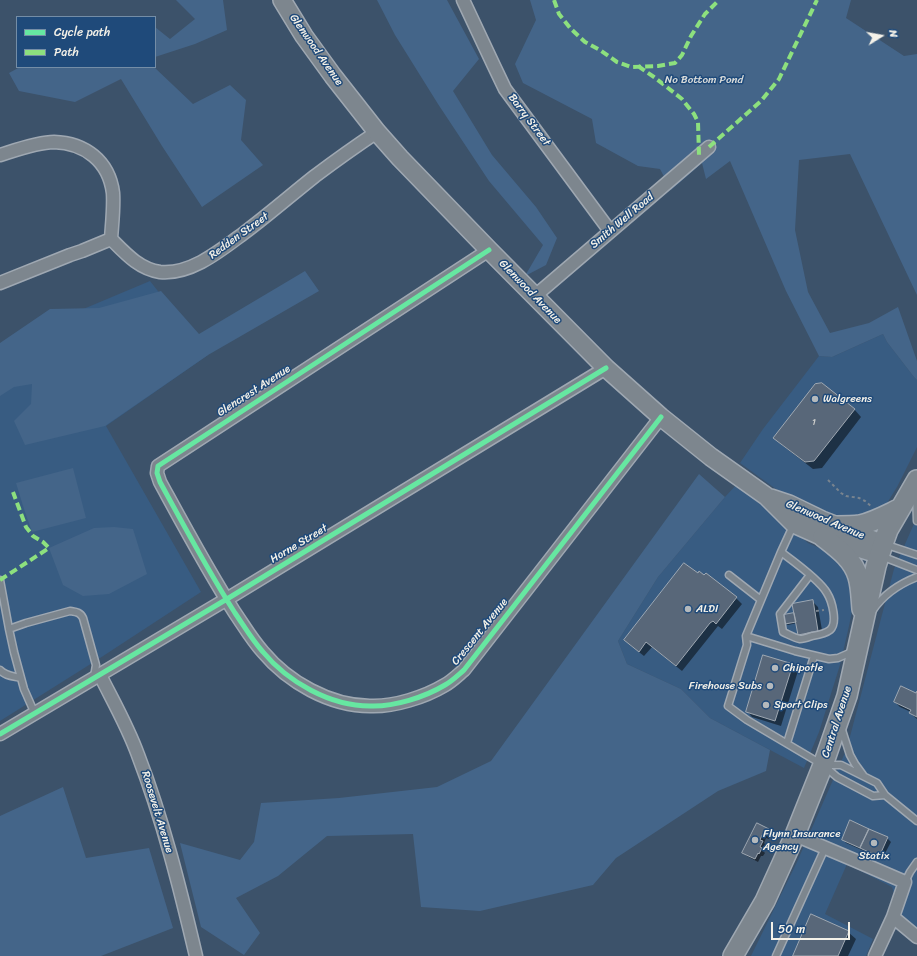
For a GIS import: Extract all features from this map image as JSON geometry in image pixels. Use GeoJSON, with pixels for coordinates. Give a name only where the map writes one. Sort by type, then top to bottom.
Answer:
{"type":"FeatureCollection","features":[{"type":"Feature","properties":{"kind":"main road","name":"Central Avenue"},"geometry":{"type":"LineString","coordinates":[[738,953],[765,901],[824,765],[847,696],[876,566],[888,530],[916,481]]}},
{"type":"Feature","properties":{"kind":"main road"},"geometry":{"type":"LineString","coordinates":[[864,625],[858,578],[855,568],[830,531],[868,522],[901,508]]}},
{"type":"Feature","properties":{"kind":"street","name":"Glenwood Avenue"},"geometry":{"type":"LineString","coordinates":[[282,0],[308,41],[333,76],[377,132],[414,173],[606,368],[661,418],[711,457],[766,496],[789,504],[796,516],[830,531],[882,550]]}},
{"type":"Feature","properties":{"kind":"street","name":"Barry Street"},"geometry":{"type":"LineString","coordinates":[[463,0],[506,89],[610,231]]}},
{"type":"Feature","properties":{"kind":"street","name":"Redden Street"},"geometry":{"type":"LineString","coordinates":[[111,239],[127,255],[148,269],[160,272],[172,272],[195,265],[217,253],[257,224],[315,176],[377,132]]}},
{"type":"Feature","properties":{"kind":"street"},"geometry":{"type":"LineString","coordinates":[[0,154],[42,143],[54,142],[75,145],[89,152],[99,160],[111,181],[113,194],[111,239],[0,283]]}},
{"type":"Feature","properties":{"kind":"street","name":"Smith Well Road"},"geometry":{"type":"LineString","coordinates":[[535,296],[709,147]]}},
{"type":"Feature","properties":{"kind":"street","name":"Glencrest Avenue"},"geometry":{"type":"LineString","coordinates":[[227,600],[160,482],[156,473],[158,466],[489,250]]}},
{"type":"Feature","properties":{"kind":"street","name":"Horne Street"},"geometry":{"type":"LineString","coordinates":[[0,734],[227,600],[606,368]]}},
{"type":"Feature","properties":{"kind":"street","name":"Crescent Avenue"},"geometry":{"type":"LineString","coordinates":[[227,600],[263,652],[280,670],[298,684],[321,695],[345,703],[370,706],[396,704],[421,696],[446,685],[464,670],[661,418]]}},
{"type":"Feature","properties":{"kind":"street","name":"Roosevelt Avenue"},"geometry":{"type":"LineString","coordinates":[[97,677],[124,723],[138,753],[151,788],[196,956]]}},
{"type":"Feature","properties":{"kind":"street"},"geometry":{"type":"LineString","coordinates":[[794,835],[904,882],[893,917],[875,956]]}},
{"type":"Feature","properties":{"kind":"street"},"geometry":{"type":"LineString","coordinates":[[893,917],[917,937]]}},
{"type":"Feature","properties":{"kind":"lane"},"geometry":{"type":"LineString","coordinates":[[916,481],[917,521]]}},
{"type":"Feature","properties":{"kind":"lane"},"geometry":{"type":"LineString","coordinates":[[796,516],[746,636],[747,645],[728,706],[747,720],[824,765],[836,776],[873,796],[885,795]]}},
{"type":"Feature","properties":{"kind":"lane"},"geometry":{"type":"LineString","coordinates":[[882,550],[917,555]]}},
{"type":"Feature","properties":{"kind":"lane"},"geometry":{"type":"LineString","coordinates":[[882,550],[917,570]]}},
{"type":"Feature","properties":{"kind":"lane"},"geometry":{"type":"LineString","coordinates":[[781,552],[810,575],[821,584],[830,599],[834,617],[834,624],[826,633],[800,639],[783,632],[780,614],[810,575]]}},
{"type":"Feature","properties":{"kind":"lane"},"geometry":{"type":"LineString","coordinates":[[729,575],[761,600]]}},
{"type":"Feature","properties":{"kind":"lane"},"geometry":{"type":"LineString","coordinates":[[864,625],[874,608],[887,593],[901,584],[917,577]]}},
{"type":"Feature","properties":{"kind":"lane"},"geometry":{"type":"LineString","coordinates":[[0,580],[9,629],[21,678],[35,714]]}},
{"type":"Feature","properties":{"kind":"lane"},"geometry":{"type":"LineString","coordinates":[[9,629],[70,611],[81,614],[96,665],[97,677]]}},
{"type":"Feature","properties":{"kind":"lane"},"geometry":{"type":"LineString","coordinates":[[746,636],[795,651],[830,659],[838,658],[858,650]]}},
{"type":"Feature","properties":{"kind":"lane"},"geometry":{"type":"LineString","coordinates":[[795,651],[800,639]]}},
{"type":"Feature","properties":{"kind":"lane"},"geometry":{"type":"LineString","coordinates":[[787,743],[814,656]]}},
{"type":"Feature","properties":{"kind":"lane"},"geometry":{"type":"LineString","coordinates":[[0,670],[5,674],[21,678]]}},
{"type":"Feature","properties":{"kind":"lane"},"geometry":{"type":"LineString","coordinates":[[839,720],[850,755],[864,776]]}},
{"type":"Feature","properties":{"kind":"lane"},"geometry":{"type":"LineString","coordinates":[[824,765],[842,765],[877,783],[885,795],[917,821]]}},
{"type":"Feature","properties":{"kind":"lane"},"geometry":{"type":"LineString","coordinates":[[776,956],[825,848]]}},
{"type":"Feature","properties":{"kind":"lane"},"geometry":{"type":"LineString","coordinates":[[904,882],[917,862]]}},
{"type":"Feature","properties":{"kind":"path"},"geometry":{"type":"LineString","coordinates":[[828,480],[841,493],[846,496],[860,498],[871,505],[874,509]]}},
{"type":"Feature","properties":{"kind":"path"},"geometry":{"type":"LineString","coordinates":[[816,611],[826,609]]}},
{"type":"Feature","properties":{"kind":"shaded area"},"geometry":{"type":"Polygon","coordinates":[[[150,281],[208,355],[106,426],[201,592],[0,721],[0,344],[150,281]]]}},
{"type":"Feature","properties":{"kind":"shaded area"},"geometry":{"type":"Polygon","coordinates":[[[883,334],[887,342],[917,380],[917,447],[897,487],[884,508],[863,520],[845,519],[819,512],[780,492],[740,463],[763,429],[819,356],[832,357],[883,334]]]}},
{"type":"Feature","properties":{"kind":"shaded area"},"geometry":{"type":"Polygon","coordinates":[[[737,484],[808,543],[840,554],[857,573],[855,596],[840,665],[819,732],[804,768],[710,718],[681,689],[627,664],[618,641],[658,577],[737,484]]]}},
{"type":"Feature","properties":{"kind":"shaded area"},"geometry":{"type":"Polygon","coordinates":[[[917,517],[917,930],[902,918],[892,887],[847,864],[825,914],[873,939],[866,956],[751,956],[797,862],[847,748],[894,569],[917,517]]]}},
{"type":"Feature","properties":{"kind":"green space"},"geometry":{"type":"Polygon","coordinates":[[[176,0],[223,0],[227,30],[195,44],[156,57],[156,28],[170,39],[195,19],[176,0]]]}},
{"type":"Feature","properties":{"kind":"green space"},"geometry":{"type":"Polygon","coordinates":[[[377,0],[447,0],[479,59],[453,91],[492,155],[536,207],[557,238],[546,265],[525,276],[543,245],[489,181],[395,35],[377,0]]]}},
{"type":"Feature","properties":{"kind":"green space","name":"No Bottom Pond"},"geometry":{"type":"Polygon","coordinates":[[[530,0],[851,0],[846,18],[904,56],[917,54],[917,295],[850,154],[799,160],[795,230],[808,292],[830,333],[869,323],[898,307],[917,361],[917,380],[887,342],[883,334],[832,357],[819,356],[786,291],[730,161],[706,179],[702,163],[671,190],[660,169],[638,166],[596,143],[592,119],[523,83],[515,64],[536,20],[530,0]]]}},
{"type":"Feature","properties":{"kind":"green space"},"geometry":{"type":"Polygon","coordinates":[[[18,68],[155,68],[193,104],[230,85],[246,100],[241,140],[263,165],[202,207],[121,79],[75,102],[19,91],[9,73],[18,68]]]}},
{"type":"Feature","properties":{"kind":"green space"},"geometry":{"type":"Polygon","coordinates":[[[305,271],[319,291],[208,355],[105,426],[25,445],[14,421],[31,404],[32,384],[14,387],[0,396],[0,343],[50,309],[99,308],[161,291],[199,334],[305,271]]]}},
{"type":"Feature","properties":{"kind":"green space"},"geometry":{"type":"Polygon","coordinates":[[[73,468],[86,518],[32,532],[16,483],[73,468]]]}},
{"type":"Feature","properties":{"kind":"green space"},"geometry":{"type":"Polygon","coordinates":[[[699,474],[725,497],[658,577],[618,641],[627,664],[681,689],[710,718],[770,750],[766,771],[718,791],[616,858],[593,885],[480,911],[421,907],[413,834],[327,836],[278,876],[236,898],[260,933],[244,955],[201,927],[180,843],[240,860],[254,842],[261,803],[339,798],[437,787],[491,761],[699,474]]]}},
{"type":"Feature","properties":{"kind":"green space"},"geometry":{"type":"Polygon","coordinates":[[[114,527],[133,529],[147,574],[109,594],[83,596],[63,585],[49,548],[94,528],[114,527]]]}},
{"type":"Feature","properties":{"kind":"green space"},"geometry":{"type":"Polygon","coordinates":[[[63,787],[86,858],[149,848],[173,928],[101,956],[0,956],[0,816],[63,787]]]}},
{"type":"Feature","properties":{"kind":"building","name":"Walgreens"},"geometry":{"type":"Polygon","coordinates":[[[822,383],[855,409],[814,461],[805,462],[773,438],[815,384],[822,383]]]}},
{"type":"Feature","properties":{"kind":"building","name":"ALDI"},"geometry":{"type":"Polygon","coordinates":[[[684,563],[698,573],[699,571],[704,575],[706,573],[737,597],[716,624],[713,621],[710,623],[676,666],[646,642],[639,652],[624,640],[684,563]]]}},
{"type":"Feature","properties":{"kind":"building"},"geometry":{"type":"Polygon","coordinates":[[[813,600],[818,631],[798,635],[792,604],[813,600]]]}},
{"type":"Feature","properties":{"kind":"building"},"geometry":{"type":"Polygon","coordinates":[[[794,613],[796,622],[785,624],[783,615],[794,613]]]}},
{"type":"Feature","properties":{"kind":"building"},"geometry":{"type":"Polygon","coordinates":[[[763,655],[793,664],[775,721],[746,712],[763,655]]]}},
{"type":"Feature","properties":{"kind":"building"},"geometry":{"type":"Polygon","coordinates":[[[901,686],[916,693],[917,691],[917,717],[909,713],[911,710],[894,702],[901,686]]]}},
{"type":"Feature","properties":{"kind":"building"},"geometry":{"type":"Polygon","coordinates":[[[850,820],[869,829],[860,848],[842,840],[850,820]]]}},
{"type":"Feature","properties":{"kind":"building","name":"Flynn Insurance Agency"},"geometry":{"type":"Polygon","coordinates":[[[757,823],[769,829],[765,837],[762,835],[760,840],[763,841],[760,847],[762,848],[755,859],[742,853],[757,823]]]}},
{"type":"Feature","properties":{"kind":"building","name":"Statix"},"geometry":{"type":"Polygon","coordinates":[[[869,829],[888,837],[879,857],[860,848],[869,829]]]}},
{"type":"Feature","properties":{"kind":"building"},"geometry":{"type":"Polygon","coordinates":[[[811,914],[849,931],[838,956],[793,956],[811,914]]]}},
{"type":"Feature","properties":{"kind":"marked path"},"geometry":{"type":"LineString","coordinates":[[554,0],[559,14],[571,29],[585,42],[617,62],[631,67],[658,66],[675,63],[682,55],[691,36],[705,14],[719,0]]}},
{"type":"Feature","properties":{"kind":"marked path"},"geometry":{"type":"LineString","coordinates":[[709,147],[761,101],[779,79],[817,0]]}},
{"type":"Feature","properties":{"kind":"marked path"},"geometry":{"type":"LineString","coordinates":[[638,66],[682,99],[694,114],[698,122],[699,155]]}},
{"type":"Feature","properties":{"kind":"marked path"},"geometry":{"type":"LineString","coordinates":[[0,580],[49,548],[33,536],[26,527],[13,492]]}},
{"type":"Feature","properties":{"kind":"cycle path"},"geometry":{"type":"LineString","coordinates":[[489,250],[158,466],[157,473],[160,482],[206,565],[248,633],[273,663],[297,682],[311,690],[325,697],[355,705],[379,706],[399,703],[419,697],[453,680],[464,670],[661,417]]}},
{"type":"Feature","properties":{"kind":"cycle path"},"geometry":{"type":"LineString","coordinates":[[0,734],[227,599],[606,368]]}},
{"type":"Feature","properties":{"kind":"place","name":"Walgreens"},"geometry":{"type":"Point","coordinates":[815,399]}},
{"type":"Feature","properties":{"kind":"place","name":"ALDI"},"geometry":{"type":"Point","coordinates":[688,609]}},
{"type":"Feature","properties":{"kind":"place","name":"Chipotle"},"geometry":{"type":"Point","coordinates":[775,668]}},
{"type":"Feature","properties":{"kind":"place","name":"Firehouse Subs"},"geometry":{"type":"Point","coordinates":[770,686]}},
{"type":"Feature","properties":{"kind":"place","name":"Sport Clips"},"geometry":{"type":"Point","coordinates":[766,705]}},
{"type":"Feature","properties":{"kind":"place","name":"Flynn Insurance Agency"},"geometry":{"type":"Point","coordinates":[755,840]}},
{"type":"Feature","properties":{"kind":"place","name":"Statix"},"geometry":{"type":"Point","coordinates":[874,843]}}]}
